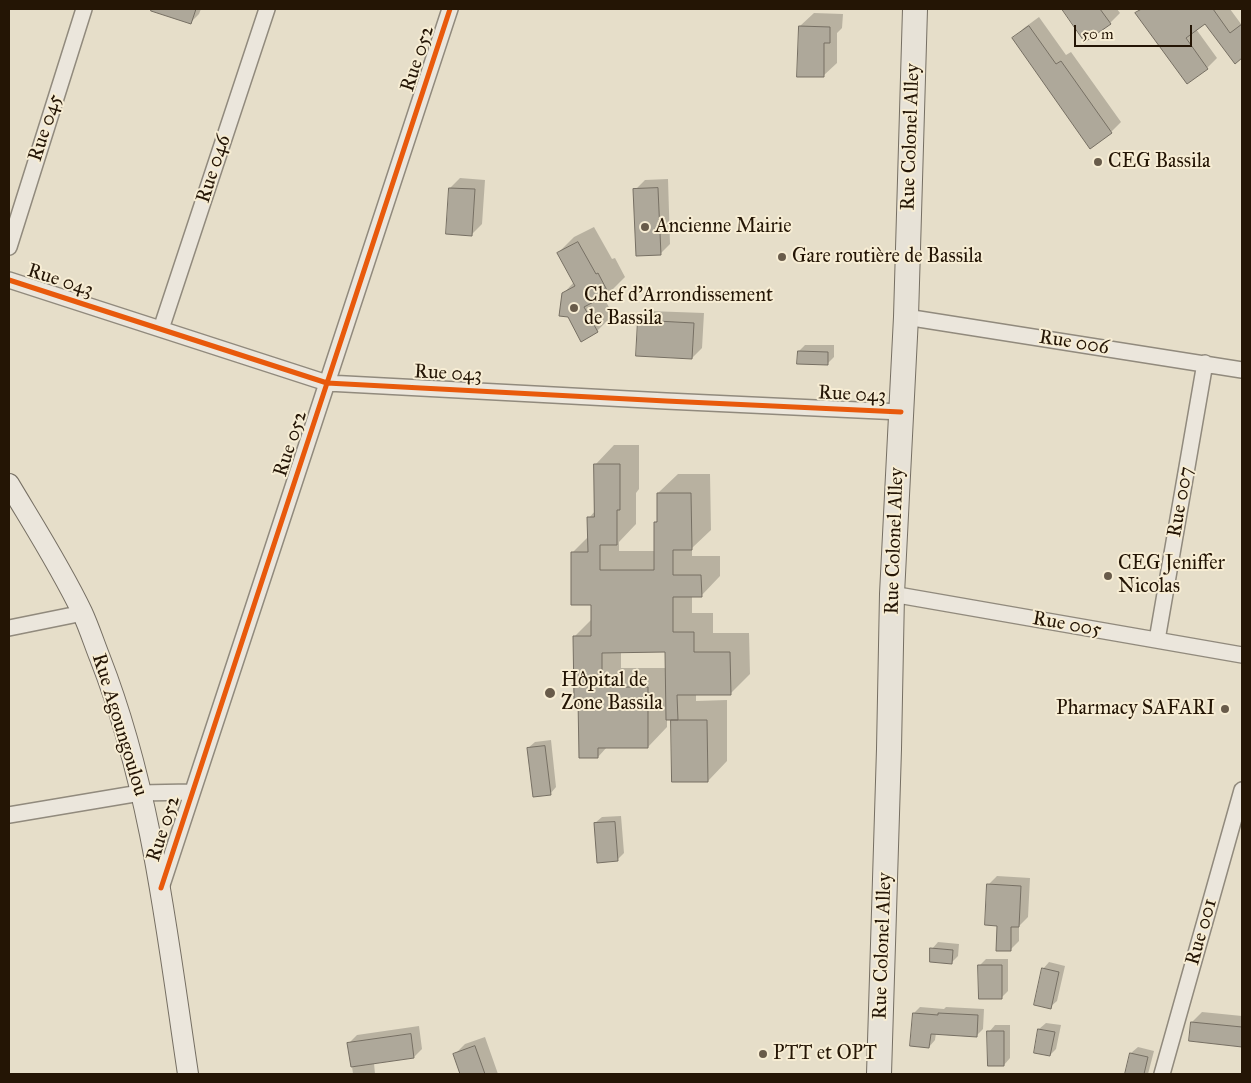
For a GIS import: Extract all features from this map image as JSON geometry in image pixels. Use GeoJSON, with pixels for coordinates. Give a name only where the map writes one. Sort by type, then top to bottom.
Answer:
{"type":"FeatureCollection","features":[{"type":"Feature","properties":{"kind":"highway","name":"Rue Colonel Alley"},"geometry":{"type":"LineString","coordinates":[[879,1074],[892,594],[906,317],[915,9]]}},
{"type":"Feature","properties":{"kind":"main road","name":"Rue Agoungoulou"},"geometry":{"type":"LineString","coordinates":[[9,484],[83,613],[117,705],[134,760],[161,888],[188,1074]]}},
{"type":"Feature","properties":{"kind":"street","name":"Rue 045"},"geometry":{"type":"LineString","coordinates":[[9,247],[84,9]]}},
{"type":"Feature","properties":{"kind":"street","name":"Rue 046"},"geometry":{"type":"LineString","coordinates":[[161,329],[267,9]]}},
{"type":"Feature","properties":{"kind":"street","name":"Rue 052"},"geometry":{"type":"LineString","coordinates":[[161,888],[450,9]]}},
{"type":"Feature","properties":{"kind":"street","name":"Rue 043"},"geometry":{"type":"LineString","coordinates":[[9,280],[327,383],[900,412]]}},
{"type":"Feature","properties":{"kind":"street","name":"Rue 006"},"geometry":{"type":"LineString","coordinates":[[906,317],[1242,370]]}},
{"type":"Feature","properties":{"kind":"street","name":"Rue 007"},"geometry":{"type":"LineString","coordinates":[[1157,640],[1205,363]]}},
{"type":"Feature","properties":{"kind":"street","name":"Rue 005"},"geometry":{"type":"LineString","coordinates":[[892,594],[1242,655]]}},
{"type":"Feature","properties":{"kind":"street"},"geometry":{"type":"LineString","coordinates":[[9,628],[83,613]]}},
{"type":"Feature","properties":{"kind":"street","name":"Rue 001"},"geometry":{"type":"LineString","coordinates":[[1162,1074],[1242,790]]}},
{"type":"Feature","properties":{"kind":"street"},"geometry":{"type":"LineString","coordinates":[[9,815],[140,793],[192,792]]}},
{"type":"Feature","properties":{"kind":"building"},"geometry":{"type":"Polygon","coordinates":[[[151,9],[196,9],[191,24],[151,11],[151,9]]]}},
{"type":"Feature","properties":{"kind":"building"},"geometry":{"type":"Polygon","coordinates":[[[1062,9],[1100,9],[1111,24],[1085,42],[1062,9]]]}},
{"type":"Feature","properties":{"kind":"building"},"geometry":{"type":"Polygon","coordinates":[[[1142,9],[1213,9],[1230,33],[1242,24],[1242,58],[1235,64],[1205,24],[1186,38],[1208,69],[1187,84],[1135,13],[1142,9]]]}},
{"type":"Feature","properties":{"kind":"building"},"geometry":{"type":"Polygon","coordinates":[[[799,26],[830,27],[830,43],[824,43],[824,77],[797,77],[799,26]]]}},
{"type":"Feature","properties":{"kind":"building"},"geometry":{"type":"Polygon","coordinates":[[[1029,26],[1056,64],[1061,61],[1112,133],[1090,149],[1012,38],[1029,26]]]}},
{"type":"Feature","properties":{"kind":"building"},"geometry":{"type":"Polygon","coordinates":[[[449,188],[475,189],[472,236],[446,234],[449,188]]]}},
{"type":"Feature","properties":{"kind":"building"},"geometry":{"type":"Polygon","coordinates":[[[658,188],[661,255],[636,256],[633,189],[658,188]]]}},
{"type":"Feature","properties":{"kind":"building","name":"Chef d'Arrondissement de Bassila"},"geometry":{"type":"Polygon","coordinates":[[[578,242],[609,294],[584,307],[598,332],[581,342],[568,317],[559,316],[562,293],[575,286],[557,253],[578,242]]]}},
{"type":"Feature","properties":{"kind":"building"},"geometry":{"type":"Polygon","coordinates":[[[638,320],[694,323],[692,359],[636,356],[638,320]]]}},
{"type":"Feature","properties":{"kind":"building"},"geometry":{"type":"Polygon","coordinates":[[[798,351],[828,352],[828,365],[797,364],[798,351]]]}},
{"type":"Feature","properties":{"kind":"building"},"geometry":{"type":"Polygon","coordinates":[[[594,464],[620,464],[620,510],[617,510],[617,545],[600,545],[600,570],[654,570],[654,522],[657,522],[657,493],[691,493],[692,550],[673,550],[673,575],[701,575],[702,597],[673,597],[673,632],[694,632],[694,652],[730,652],[731,695],[677,695],[678,720],[666,720],[665,652],[602,653],[602,687],[648,687],[648,748],[598,748],[598,758],[579,758],[578,699],[574,699],[573,636],[591,636],[591,605],[571,605],[571,552],[588,552],[587,517],[594,517],[594,464]]]}},
{"type":"Feature","properties":{"kind":"building"},"geometry":{"type":"Polygon","coordinates":[[[671,720],[707,720],[708,782],[672,782],[671,720]]]}},
{"type":"Feature","properties":{"kind":"building"},"geometry":{"type":"Polygon","coordinates":[[[545,746],[551,795],[533,797],[527,748],[545,746]]]}},
{"type":"Feature","properties":{"kind":"building"},"geometry":{"type":"Polygon","coordinates":[[[615,822],[618,861],[597,863],[594,823],[615,822]]]}},
{"type":"Feature","properties":{"kind":"building"},"geometry":{"type":"Polygon","coordinates":[[[987,884],[1021,886],[1019,927],[1011,927],[1011,951],[996,951],[997,926],[985,925],[987,884]]]}},
{"type":"Feature","properties":{"kind":"building"},"geometry":{"type":"Polygon","coordinates":[[[930,948],[953,950],[952,964],[930,962],[930,948]]]}},
{"type":"Feature","properties":{"kind":"building"},"geometry":{"type":"Polygon","coordinates":[[[978,965],[1002,965],[1002,999],[979,999],[978,965]]]}},
{"type":"Feature","properties":{"kind":"building"},"geometry":{"type":"Polygon","coordinates":[[[1042,968],[1059,972],[1051,1009],[1034,1005],[1042,968]]]}},
{"type":"Feature","properties":{"kind":"building"},"geometry":{"type":"Polygon","coordinates":[[[913,1013],[978,1015],[977,1037],[931,1034],[929,1048],[910,1046],[913,1013]]]}},
{"type":"Feature","properties":{"kind":"building"},"geometry":{"type":"Polygon","coordinates":[[[1191,1022],[1242,1027],[1242,1047],[1189,1041],[1191,1022]]]}},
{"type":"Feature","properties":{"kind":"building"},"geometry":{"type":"Polygon","coordinates":[[[1038,1029],[1055,1032],[1050,1056],[1034,1053],[1038,1029]]]}},
{"type":"Feature","properties":{"kind":"building"},"geometry":{"type":"Polygon","coordinates":[[[987,1031],[1004,1031],[1004,1066],[988,1066],[987,1031]]]}},
{"type":"Feature","properties":{"kind":"building"},"geometry":{"type":"Polygon","coordinates":[[[411,1034],[414,1058],[351,1067],[347,1043],[411,1034]]]}},
{"type":"Feature","properties":{"kind":"building"},"geometry":{"type":"Polygon","coordinates":[[[475,1046],[485,1074],[460,1074],[453,1054],[475,1046]]]}},
{"type":"Feature","properties":{"kind":"building"},"geometry":{"type":"Polygon","coordinates":[[[1130,1053],[1148,1057],[1144,1074],[1125,1074],[1130,1053]]]}},
{"type":"Feature","properties":{"kind":"cycle path"},"geometry":{"type":"LineString","coordinates":[[161,888],[450,9]]}},
{"type":"Feature","properties":{"kind":"cycle path"},"geometry":{"type":"LineString","coordinates":[[9,280],[327,383],[901,412]]}},
{"type":"Feature","properties":{"kind":"place","name":"CEG Bassila"},"geometry":{"type":"Point","coordinates":[1098,162]}},
{"type":"Feature","properties":{"kind":"place","name":"Ancienne Mairie"},"geometry":{"type":"Point","coordinates":[645,227]}},
{"type":"Feature","properties":{"kind":"place","name":"Gare routière de Bassila"},"geometry":{"type":"Point","coordinates":[782,257]}},
{"type":"Feature","properties":{"kind":"place","name":"Chef d'Arrondissement de Bassila"},"geometry":{"type":"Point","coordinates":[574,308]}},
{"type":"Feature","properties":{"kind":"place","name":"CEG Jeniffer Nicolas"},"geometry":{"type":"Point","coordinates":[1108,576]}},
{"type":"Feature","properties":{"kind":"place","name":"Hôpital de Zone Bassila"},"geometry":{"type":"Point","coordinates":[550,693]}},
{"type":"Feature","properties":{"kind":"place","name":"Pharmacy SAFARI"},"geometry":{"type":"Point","coordinates":[1225,709]}},
{"type":"Feature","properties":{"kind":"place","name":"PTT et OPT"},"geometry":{"type":"Point","coordinates":[763,1054]}}]}
